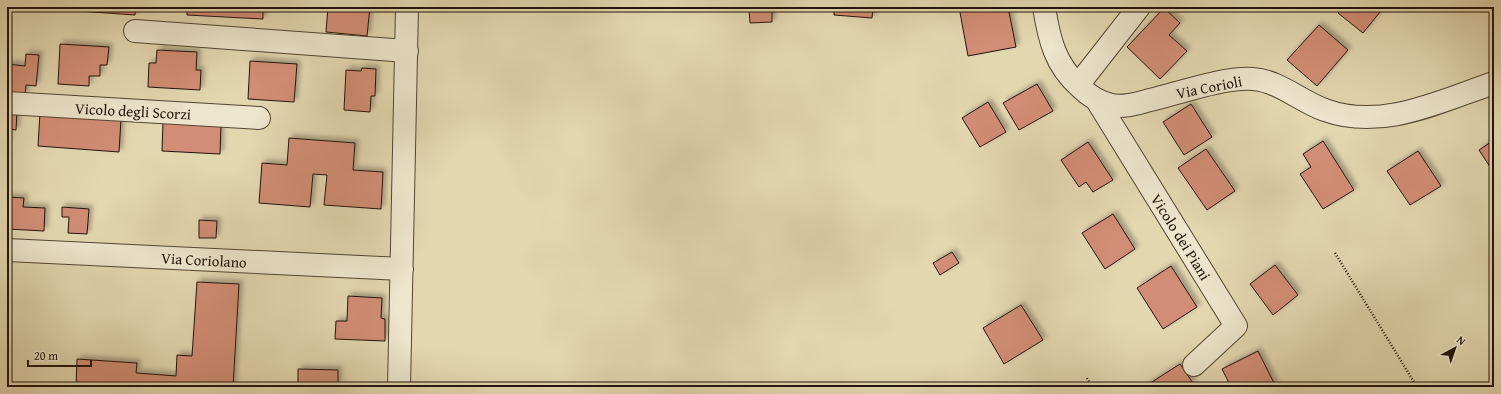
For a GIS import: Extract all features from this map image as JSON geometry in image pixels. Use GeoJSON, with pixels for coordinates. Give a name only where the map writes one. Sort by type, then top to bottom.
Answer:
{"type":"FeatureCollection","features":[{"type":"Feature","properties":{"kind":"street"},"geometry":{"type":"LineString","coordinates":[[399,387],[408,7]]}},
{"type":"Feature","properties":{"kind":"street","name":"Via Corioli"},"geometry":{"type":"LineString","coordinates":[[1044,7],[1049,36],[1055,56],[1067,74],[1096,99],[1112,105],[1130,105],[1232,80],[1255,80],[1280,87],[1306,102],[1331,113],[1352,117],[1373,118],[1408,112],[1494,83]]}},
{"type":"Feature","properties":{"kind":"street"},"geometry":{"type":"LineString","coordinates":[[1078,85],[1139,7]]}},
{"type":"Feature","properties":{"kind":"street"},"geometry":{"type":"LineString","coordinates":[[135,31],[406,51]]}},
{"type":"Feature","properties":{"kind":"street","name":"Vicolo dei Piani"},"geometry":{"type":"LineString","coordinates":[[1096,99],[1236,326],[1194,365]]}},
{"type":"Feature","properties":{"kind":"street","name":"Vicolo degli Scorzi"},"geometry":{"type":"LineString","coordinates":[[7,103],[259,118]]}},
{"type":"Feature","properties":{"kind":"street","name":"Via Coriolano"},"geometry":{"type":"LineString","coordinates":[[7,250],[402,269]]}},
{"type":"Feature","properties":{"kind":"path"},"geometry":{"type":"LineString","coordinates":[[1335,253],[1417,387]]}},
{"type":"Feature","properties":{"kind":"path"},"geometry":{"type":"LineString","coordinates":[[1087,378],[1092,387]]}},
{"type":"Feature","properties":{"kind":"building"},"geometry":{"type":"Polygon","coordinates":[[[66,7],[136,7],[135,15],[65,10],[66,7]]]}},
{"type":"Feature","properties":{"kind":"building"},"geometry":{"type":"Polygon","coordinates":[[[187,7],[263,7],[263,19],[187,15],[187,7]]]}},
{"type":"Feature","properties":{"kind":"building"},"geometry":{"type":"Polygon","coordinates":[[[328,7],[370,7],[367,36],[326,32],[328,7]]]}},
{"type":"Feature","properties":{"kind":"building"},"geometry":{"type":"Polygon","coordinates":[[[772,7],[772,22],[750,23],[749,8],[772,7]]]}},
{"type":"Feature","properties":{"kind":"building"},"geometry":{"type":"Polygon","coordinates":[[[834,7],[873,7],[872,18],[834,15],[834,7]]]}},
{"type":"Feature","properties":{"kind":"building"},"geometry":{"type":"Polygon","coordinates":[[[959,7],[1008,7],[1016,47],[968,56],[959,7]]]}},
{"type":"Feature","properties":{"kind":"building"},"geometry":{"type":"Polygon","coordinates":[[[1343,7],[1384,7],[1363,33],[1338,13],[1343,7]]]}},
{"type":"Feature","properties":{"kind":"building"},"geometry":{"type":"Polygon","coordinates":[[[1164,8],[1180,23],[1169,35],[1187,51],[1160,79],[1127,47],[1164,8]]]}},
{"type":"Feature","properties":{"kind":"building"},"geometry":{"type":"Polygon","coordinates":[[[1319,25],[1348,50],[1317,86],[1287,60],[1319,25]]]}},
{"type":"Feature","properties":{"kind":"building"},"geometry":{"type":"Polygon","coordinates":[[[60,44],[109,47],[107,65],[100,65],[100,76],[89,76],[89,86],[58,84],[60,44]]]}},
{"type":"Feature","properties":{"kind":"building"},"geometry":{"type":"Polygon","coordinates":[[[157,50],[197,52],[196,70],[201,70],[200,90],[148,87],[149,63],[156,63],[157,50]]]}},
{"type":"Feature","properties":{"kind":"building"},"geometry":{"type":"Polygon","coordinates":[[[26,54],[39,55],[36,86],[26,85],[25,95],[7,93],[7,64],[25,66],[26,54]]]}},
{"type":"Feature","properties":{"kind":"building"},"geometry":{"type":"Polygon","coordinates":[[[250,61],[297,64],[294,102],[248,99],[250,61]]]}},
{"type":"Feature","properties":{"kind":"building"},"geometry":{"type":"Polygon","coordinates":[[[362,68],[376,69],[375,96],[371,96],[370,112],[344,110],[346,70],[361,71],[362,68]]]}},
{"type":"Feature","properties":{"kind":"building"},"geometry":{"type":"Polygon","coordinates":[[[1037,84],[1053,111],[1019,130],[1003,103],[1037,84]]]}},
{"type":"Feature","properties":{"kind":"building"},"geometry":{"type":"Polygon","coordinates":[[[988,102],[1006,132],[980,147],[962,118],[988,102]]]}},
{"type":"Feature","properties":{"kind":"building"},"geometry":{"type":"Polygon","coordinates":[[[1191,104],[1212,137],[1184,155],[1163,122],[1191,104]]]}},
{"type":"Feature","properties":{"kind":"building"},"geometry":{"type":"Polygon","coordinates":[[[7,110],[17,111],[16,130],[9,129],[8,143],[7,110]]]}},
{"type":"Feature","properties":{"kind":"building"},"geometry":{"type":"Polygon","coordinates":[[[40,113],[121,119],[119,152],[38,146],[40,113]]]}},
{"type":"Feature","properties":{"kind":"building"},"geometry":{"type":"Polygon","coordinates":[[[163,122],[221,124],[220,154],[162,151],[163,122]]]}},
{"type":"Feature","properties":{"kind":"building"},"geometry":{"type":"Polygon","coordinates":[[[289,138],[355,143],[353,170],[383,172],[381,209],[324,205],[327,175],[313,174],[310,207],[259,203],[262,163],[287,165],[289,138]]]}},
{"type":"Feature","properties":{"kind":"building"},"geometry":{"type":"Polygon","coordinates":[[[1494,140],[1494,173],[1479,150],[1494,140]]]}},
{"type":"Feature","properties":{"kind":"building"},"geometry":{"type":"Polygon","coordinates":[[[1323,141],[1354,190],[1323,209],[1300,174],[1311,167],[1303,154],[1323,141]]]}},
{"type":"Feature","properties":{"kind":"building"},"geometry":{"type":"Polygon","coordinates":[[[1088,142],[1113,180],[1093,192],[1086,182],[1079,187],[1061,160],[1088,142]]]}},
{"type":"Feature","properties":{"kind":"building"},"geometry":{"type":"Polygon","coordinates":[[[1206,149],[1235,191],[1207,210],[1178,168],[1206,149]]]}},
{"type":"Feature","properties":{"kind":"building"},"geometry":{"type":"Polygon","coordinates":[[[1418,151],[1441,186],[1410,205],[1387,171],[1418,151]]]}},
{"type":"Feature","properties":{"kind":"building"},"geometry":{"type":"Polygon","coordinates":[[[7,197],[24,198],[23,207],[45,208],[44,231],[7,229],[7,197]]]}},
{"type":"Feature","properties":{"kind":"building"},"geometry":{"type":"Polygon","coordinates":[[[62,207],[89,209],[87,234],[68,233],[69,217],[62,217],[62,207]]]}},
{"type":"Feature","properties":{"kind":"building"},"geometry":{"type":"Polygon","coordinates":[[[1113,214],[1135,249],[1105,269],[1082,233],[1113,214]]]}},
{"type":"Feature","properties":{"kind":"building"},"geometry":{"type":"Polygon","coordinates":[[[199,220],[217,221],[216,238],[199,238],[199,220]]]}},
{"type":"Feature","properties":{"kind":"building"},"geometry":{"type":"Polygon","coordinates":[[[952,252],[959,263],[940,275],[933,263],[952,252]]]}},
{"type":"Feature","properties":{"kind":"building"},"geometry":{"type":"Polygon","coordinates":[[[1275,265],[1298,295],[1273,315],[1250,284],[1275,265]]]}},
{"type":"Feature","properties":{"kind":"building"},"geometry":{"type":"Polygon","coordinates":[[[1171,266],[1197,307],[1163,329],[1137,288],[1171,266]]]}},
{"type":"Feature","properties":{"kind":"building"},"geometry":{"type":"Polygon","coordinates":[[[197,282],[239,284],[233,387],[76,387],[77,359],[137,363],[136,373],[176,376],[177,355],[192,356],[197,282]]]}},
{"type":"Feature","properties":{"kind":"building"},"geometry":{"type":"Polygon","coordinates":[[[348,296],[382,298],[381,318],[385,319],[385,341],[335,339],[336,321],[347,321],[348,296]]]}},
{"type":"Feature","properties":{"kind":"building"},"geometry":{"type":"Polygon","coordinates":[[[1021,305],[1043,340],[1004,364],[983,328],[1021,305]]]}},
{"type":"Feature","properties":{"kind":"building"},"geometry":{"type":"Polygon","coordinates":[[[1258,351],[1276,387],[1231,387],[1222,369],[1258,351]]]}},
{"type":"Feature","properties":{"kind":"building"},"geometry":{"type":"Polygon","coordinates":[[[1180,364],[1193,383],[1187,387],[1144,387],[1180,364]]]}},
{"type":"Feature","properties":{"kind":"building"},"geometry":{"type":"Polygon","coordinates":[[[298,369],[338,370],[338,387],[298,387],[298,369]]]}}]}
